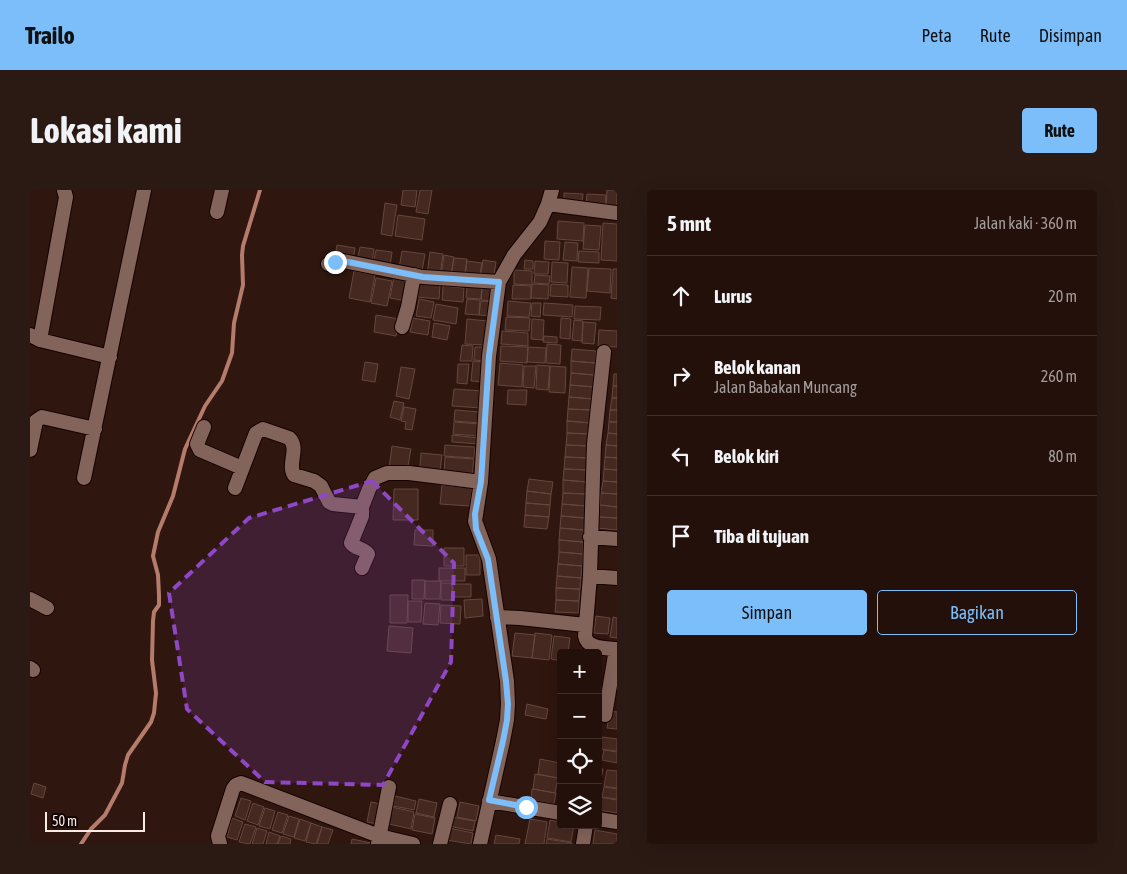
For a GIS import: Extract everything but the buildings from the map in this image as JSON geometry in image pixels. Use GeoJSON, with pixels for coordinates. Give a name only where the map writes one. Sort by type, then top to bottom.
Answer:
{"type":"FeatureCollection","features":[{"type":"Feature","properties":{"kind":"street"},"geometry":{"type":"LineString","coordinates":[[64,190],[66,197],[35,338],[110,357]]}},
{"type":"Feature","properties":{"kind":"street"},"geometry":{"type":"LineString","coordinates":[[84,478],[144,190]]}},
{"type":"Feature","properties":{"kind":"street"},"geometry":{"type":"LineString","coordinates":[[217,212],[222,190]]}},
{"type":"Feature","properties":{"kind":"street"},"geometry":{"type":"LineString","coordinates":[[480,844],[507,720],[506,681],[488,559],[475,521],[481,482],[489,356],[499,282],[514,255],[540,222],[552,190]]}},
{"type":"Feature","properties":{"kind":"street"},"geometry":{"type":"LineString","coordinates":[[548,204],[617,214]]}},
{"type":"Feature","properties":{"kind":"street"},"geometry":{"type":"LineString","coordinates":[[328,264],[343,261],[414,275],[499,282]]}},
{"type":"Feature","properties":{"kind":"street"},"geometry":{"type":"LineString","coordinates":[[402,327],[414,275]]}},
{"type":"Feature","properties":{"kind":"street"},"geometry":{"type":"LineString","coordinates":[[604,352],[594,444],[590,576],[585,625],[586,642],[590,645],[616,649],[606,715]]}},
{"type":"Feature","properties":{"kind":"street"},"geometry":{"type":"LineString","coordinates":[[30,450],[36,421],[39,418],[95,429]]}},
{"type":"Feature","properties":{"kind":"street"},"geometry":{"type":"LineString","coordinates":[[204,427],[198,444],[200,450],[242,468]]}},
{"type":"Feature","properties":{"kind":"street"},"geometry":{"type":"LineString","coordinates":[[235,488],[256,433],[263,429],[289,438],[292,441],[294,446],[291,469],[294,475],[314,480],[321,486],[329,502],[333,504],[362,507]]}},
{"type":"Feature","properties":{"kind":"street"},"geometry":{"type":"LineString","coordinates":[[362,568],[368,554],[351,543],[362,516],[362,507],[375,478],[387,472],[481,482]]}},
{"type":"Feature","properties":{"kind":"street"},"geometry":{"type":"LineString","coordinates":[[590,537],[617,539]]}},
{"type":"Feature","properties":{"kind":"street"},"geometry":{"type":"LineString","coordinates":[[590,576],[617,578]]}},
{"type":"Feature","properties":{"kind":"street"},"geometry":{"type":"LineString","coordinates":[[30,599],[47,608]]}},
{"type":"Feature","properties":{"kind":"street"},"geometry":{"type":"LineString","coordinates":[[497,617],[585,625]]}},
{"type":"Feature","properties":{"kind":"street"},"geometry":{"type":"LineString","coordinates":[[220,844],[218,836],[233,789],[241,783],[379,840],[413,844]]}},
{"type":"Feature","properties":{"kind":"street"},"geometry":{"type":"LineString","coordinates":[[379,840],[389,787]]}},
{"type":"Feature","properties":{"kind":"street"},"geometry":{"type":"LineString","coordinates":[[489,800],[557,812]]}},
{"type":"Feature","properties":{"kind":"street"},"geometry":{"type":"LineString","coordinates":[[440,844],[450,804]]}},
{"type":"Feature","properties":{"kind":"street"},"geometry":{"type":"LineString","coordinates":[[602,820],[617,822]]}},
{"type":"Feature","properties":{"kind":"street"},"geometry":{"type":"LineString","coordinates":[[583,844],[585,829]]}},
{"type":"Feature","properties":{"kind":"highlighted area"},"geometry":{"type":"Polygon","coordinates":[[[372,481],[454,563],[451,662],[383,785],[265,782],[187,709],[169,593],[249,518],[372,481]]]}},
{"type":"Feature","properties":{"kind":"waterway"},"geometry":{"type":"LineString","coordinates":[[81,844],[91,829],[105,815],[122,783],[128,755],[151,722],[154,713],[156,693],[152,660],[153,621],[154,612],[159,605],[159,595],[158,575],[153,556],[158,532],[173,496],[185,449],[205,406],[222,381],[232,353],[234,323],[243,285],[243,246],[260,190]]}},
{"type":"Feature","properties":{"kind":"route"},"geometry":{"type":"LineString","coordinates":[[335,262],[343,261],[423,277],[499,282],[492,326],[485,400],[481,482],[475,514],[476,529],[488,559],[508,704],[503,741],[489,800],[526,807]]}}]}
